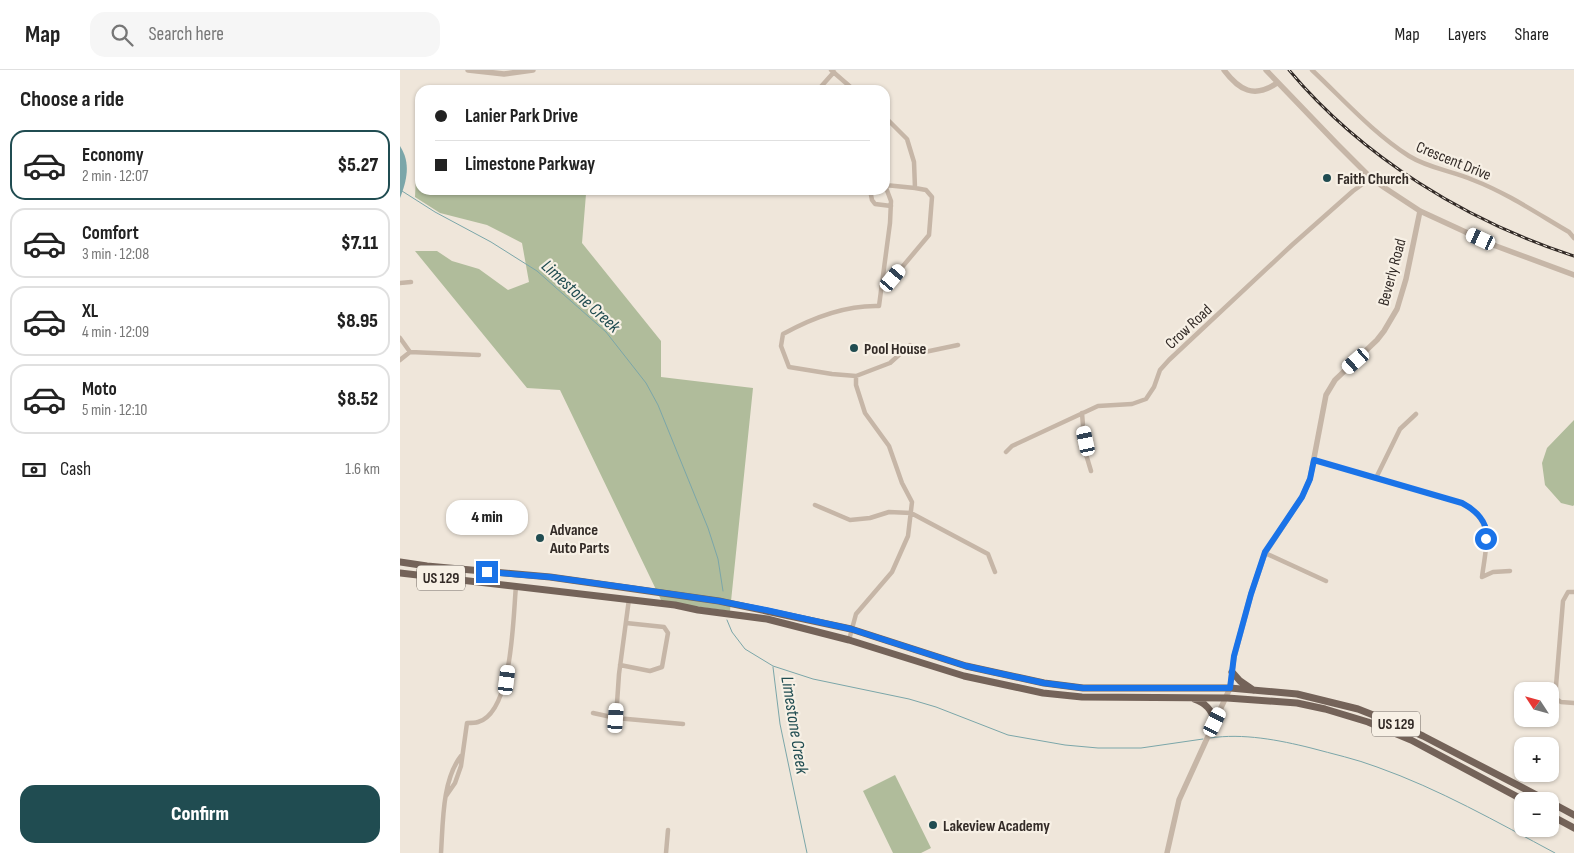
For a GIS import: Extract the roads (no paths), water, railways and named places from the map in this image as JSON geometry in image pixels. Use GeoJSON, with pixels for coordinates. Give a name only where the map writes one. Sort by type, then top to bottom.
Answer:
{"type":"FeatureCollection","features":[{"type":"Feature","properties":{"kind":"main road","name":"US 129"},"geometry":{"type":"LineString","coordinates":[[400,562],[550,577],[719,601],[851,629],[966,666],[1044,683],[1083,688],[1230,688],[1298,694],[1358,709],[1423,736],[1530,792]]}},
{"type":"Feature","properties":{"kind":"main road","name":"US 129"},"geometry":{"type":"LineString","coordinates":[[400,573],[629,599],[767,619],[849,640],[964,676],[1043,692],[1082,697],[1226,698],[1297,703],[1326,709],[1368,722],[1411,740],[1514,795]]}},
{"type":"Feature","properties":{"kind":"main road"},"geometry":{"type":"LineString","coordinates":[[629,599],[630,588]]}},
{"type":"Feature","properties":{"kind":"main road"},"geometry":{"type":"LineString","coordinates":[[1232,672],[1240,681],[1253,690]]}},
{"type":"Feature","properties":{"kind":"main road"},"geometry":{"type":"LineString","coordinates":[[1189,698],[1206,704],[1214,715],[1215,722]]}},
{"type":"Feature","properties":{"kind":"main road","name":"US 129"},"geometry":{"type":"LineString","coordinates":[[1559,807],[1574,815]]}},
{"type":"Feature","properties":{"kind":"main road"},"geometry":{"type":"LineString","coordinates":[[1559,820],[1574,828]]}},
{"type":"Feature","properties":{"kind":"street"},"geometry":{"type":"LineString","coordinates":[[468,70],[504,74],[533,70]]}},
{"type":"Feature","properties":{"kind":"street"},"geometry":{"type":"LineString","coordinates":[[1224,70],[1237,86],[1246,91],[1269,88],[1277,83]]}},
{"type":"Feature","properties":{"kind":"street"},"geometry":{"type":"LineString","coordinates":[[1266,70],[1371,178],[1420,211],[1496,246],[1574,275]]}},
{"type":"Feature","properties":{"kind":"street","name":"Crescent Drive"},"geometry":{"type":"LineString","coordinates":[[1312,70],[1384,137],[1410,156],[1427,164],[1472,179],[1504,194],[1569,232],[1574,238]]}},
{"type":"Feature","properties":{"kind":"street"},"geometry":{"type":"LineString","coordinates":[[822,85],[832,71],[848,85]]}},
{"type":"Feature","properties":{"kind":"street"},"geometry":{"type":"LineString","coordinates":[[890,122],[907,139],[914,162],[915,188]]}},
{"type":"Feature","properties":{"kind":"street","name":"Crow Road"},"geometry":{"type":"LineString","coordinates":[[1006,452],[1012,446],[1098,406],[1132,404],[1146,399],[1154,387],[1160,370],[1169,360],[1292,245],[1353,191],[1371,178]]}},
{"type":"Feature","properties":{"kind":"street"},"geometry":{"type":"LineString","coordinates":[[882,282],[893,278],[929,235],[932,197],[926,190],[890,186]]}},
{"type":"Feature","properties":{"kind":"street"},"geometry":{"type":"LineString","coordinates":[[871,195],[875,204],[891,206]]}},
{"type":"Feature","properties":{"kind":"street"},"geometry":{"type":"LineString","coordinates":[[889,195],[891,200],[890,223],[879,306],[863,305],[844,309],[795,327],[782,334],[781,346],[789,367],[856,376],[890,363],[910,345],[920,353],[958,345]]}},
{"type":"Feature","properties":{"kind":"street","name":"Beverly Road"},"geometry":{"type":"LineString","coordinates":[[1167,853],[1179,800],[1230,688],[1234,656],[1265,552],[1302,497],[1310,479],[1323,405],[1330,387],[1377,340],[1388,326],[1397,309],[1406,279],[1420,211]]}},
{"type":"Feature","properties":{"kind":"street"},"geometry":{"type":"LineString","coordinates":[[400,283],[411,282]]}},
{"type":"Feature","properties":{"kind":"street"},"geometry":{"type":"LineString","coordinates":[[400,338],[410,352]]}},
{"type":"Feature","properties":{"kind":"street"},"geometry":{"type":"LineString","coordinates":[[400,360],[410,352],[479,355]]}},
{"type":"Feature","properties":{"kind":"street"},"geometry":{"type":"LineString","coordinates":[[849,640],[856,614],[892,572],[908,536],[912,502],[902,483],[889,446],[865,413],[856,385],[856,376]]}},
{"type":"Feature","properties":{"kind":"street"},"geometry":{"type":"LineString","coordinates":[[1082,413],[1085,451],[1091,471]]}},
{"type":"Feature","properties":{"kind":"street"},"geometry":{"type":"LineString","coordinates":[[1376,478],[1400,429],[1416,414]]}},
{"type":"Feature","properties":{"kind":"street"},"geometry":{"type":"LineString","coordinates":[[1314,460],[1462,503],[1473,509],[1484,524],[1487,535],[1482,577],[1498,571],[1510,571]]}},
{"type":"Feature","properties":{"kind":"street"},"geometry":{"type":"LineString","coordinates":[[816,505],[850,520],[870,518],[889,512],[910,513],[988,554],[995,572]]}},
{"type":"Feature","properties":{"kind":"street"},"geometry":{"type":"LineString","coordinates":[[1265,552],[1326,581]]}},
{"type":"Feature","properties":{"kind":"street"},"geometry":{"type":"LineString","coordinates":[[446,796],[459,772],[467,723],[480,722],[494,709],[507,680],[516,586]]}},
{"type":"Feature","properties":{"kind":"street"},"geometry":{"type":"LineString","coordinates":[[1574,592],[1568,592],[1563,601],[1555,698],[1561,702],[1574,703]]}},
{"type":"Feature","properties":{"kind":"street"},"geometry":{"type":"LineString","coordinates":[[616,718],[620,665],[629,599]]}},
{"type":"Feature","properties":{"kind":"street"},"geometry":{"type":"LineString","coordinates":[[620,665],[650,671],[662,667],[668,634],[664,627],[626,623]]}},
{"type":"Feature","properties":{"kind":"street"},"geometry":{"type":"LineString","coordinates":[[593,713],[616,718],[683,724]]}},
{"type":"Feature","properties":{"kind":"street"},"geometry":{"type":"LineString","coordinates":[[441,853],[443,807],[454,770],[462,755]]}},
{"type":"Feature","properties":{"kind":"street"},"geometry":{"type":"LineString","coordinates":[[454,770],[459,772]]}},
{"type":"Feature","properties":{"kind":"street"},"geometry":{"type":"LineString","coordinates":[[666,853],[668,830]]}},
{"type":"Feature","properties":{"kind":"water"},"geometry":{"type":"Polygon","coordinates":[[[400,146],[406,159],[407,172],[400,198],[400,146]]]}},
{"type":"Feature","properties":{"kind":"waterway","name":"Limestone Creek"},"geometry":{"type":"LineString","coordinates":[[402,191],[537,271],[606,332],[646,383],[658,405],[708,528],[718,559],[723,591]]}},
{"type":"Feature","properties":{"kind":"waterway"},"geometry":{"type":"LineString","coordinates":[[727,620],[732,632],[745,649],[773,666],[813,679],[909,699],[936,707],[1008,735],[1065,745],[1098,748],[1141,748],[1203,739]]}},
{"type":"Feature","properties":{"kind":"waterway","name":"Limestone Creek"},"geometry":{"type":"LineString","coordinates":[[773,667],[780,724],[807,853]]}},
{"type":"Feature","properties":{"kind":"waterway"},"geometry":{"type":"LineString","coordinates":[[1210,738],[1235,736],[1274,740],[1369,764],[1423,785],[1555,853]]}},
{"type":"Feature","properties":{"kind":"railway"},"geometry":{"type":"LineString","coordinates":[[1289,70],[1318,102],[1349,131],[1383,158],[1418,182],[1456,205],[1494,224],[1534,242],[1574,256]]}},
{"type":"Feature","properties":{"kind":"place","name":"Faith Church"},"geometry":{"type":"Point","coordinates":[1327,178]}},
{"type":"Feature","properties":{"kind":"place","name":"Pool House"},"geometry":{"type":"Point","coordinates":[854,348]}},
{"type":"Feature","properties":{"kind":"place","name":"Advance Auto Parts"},"geometry":{"type":"Point","coordinates":[540,538]}},
{"type":"Feature","properties":{"kind":"place","name":"Lakeview Academy"},"geometry":{"type":"Point","coordinates":[933,825]}}]}
